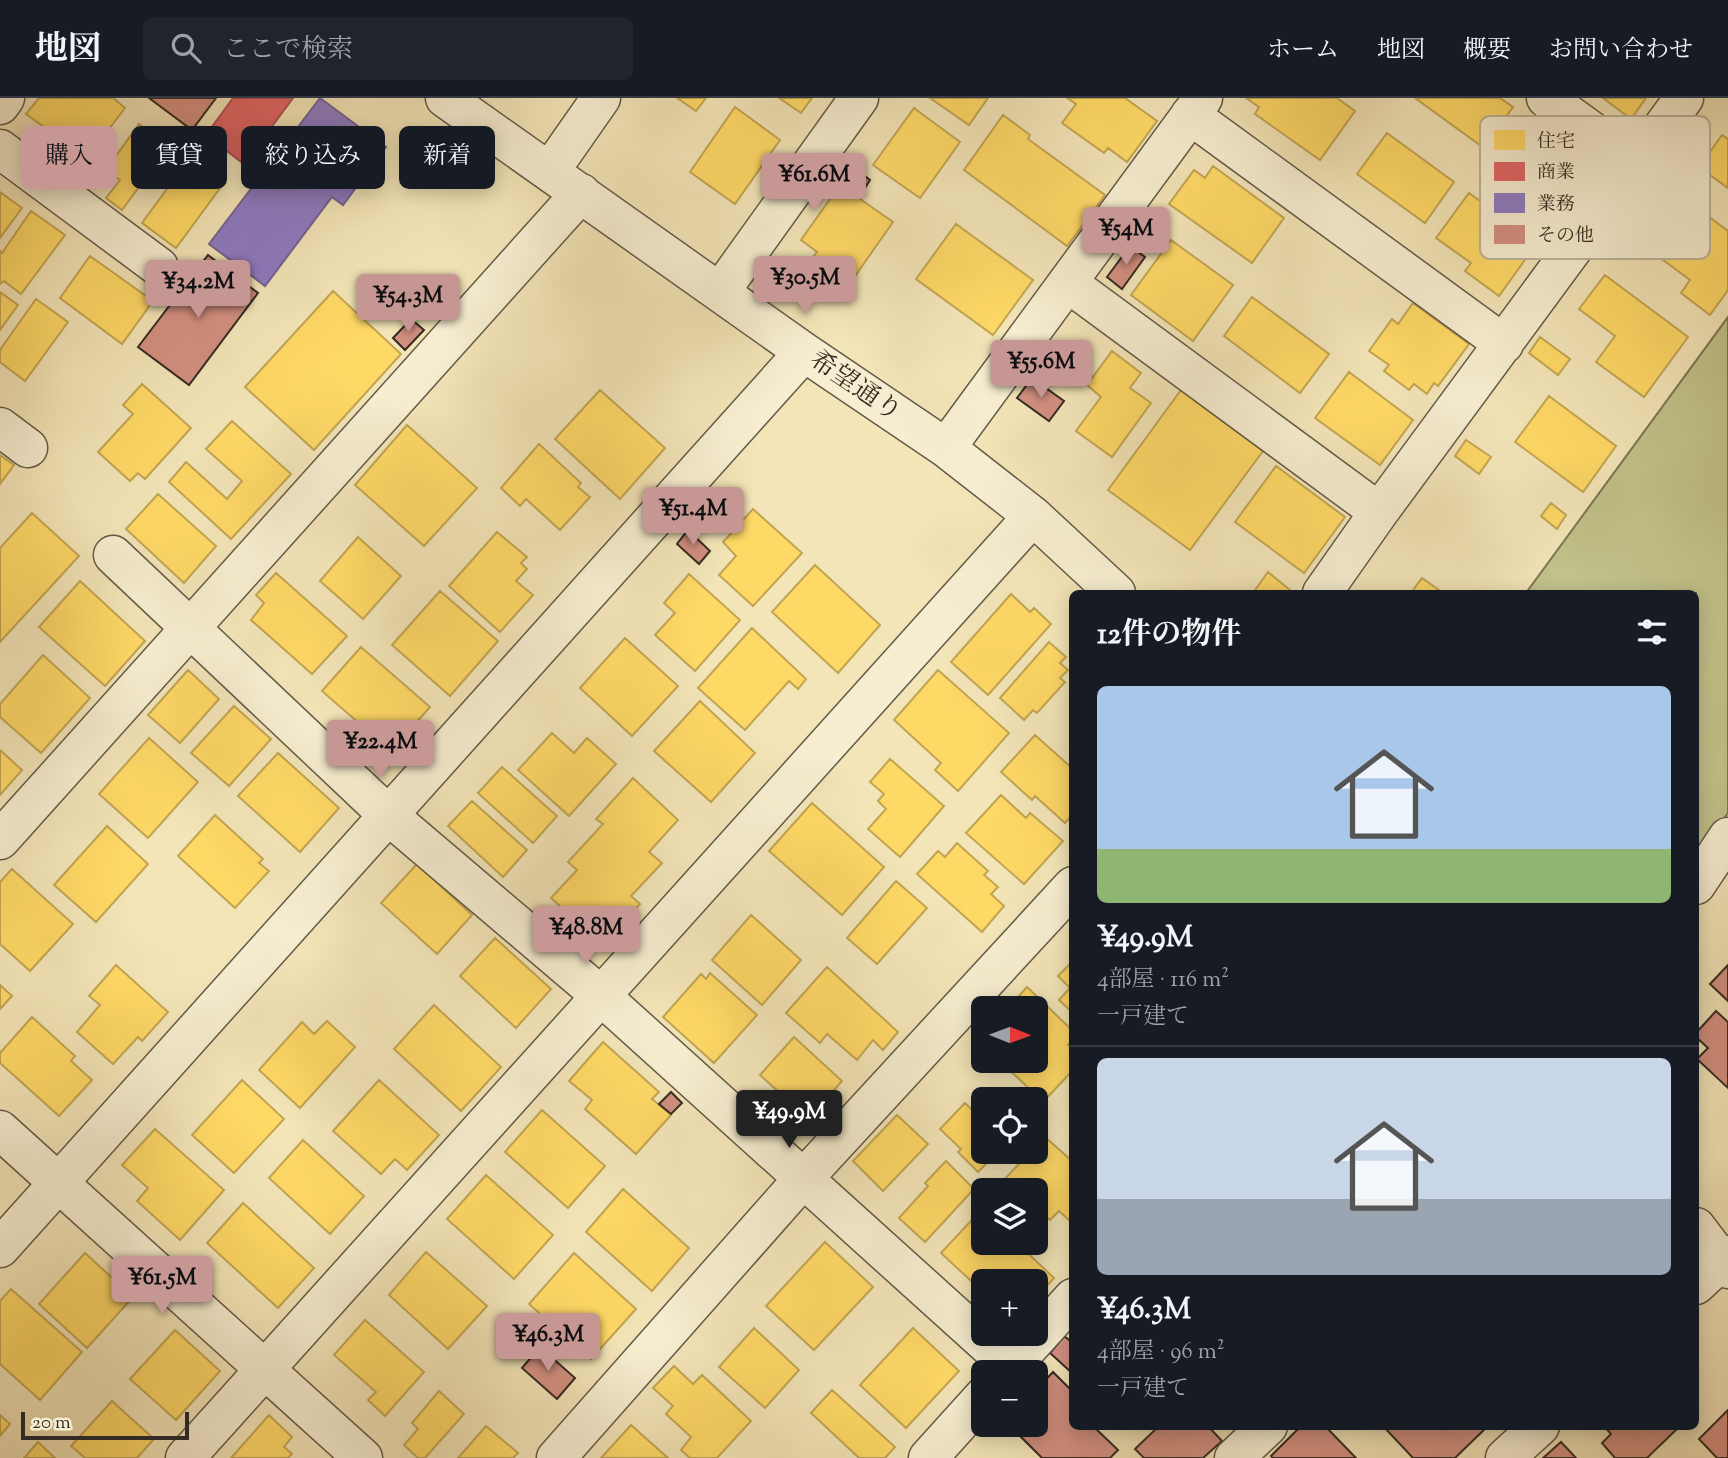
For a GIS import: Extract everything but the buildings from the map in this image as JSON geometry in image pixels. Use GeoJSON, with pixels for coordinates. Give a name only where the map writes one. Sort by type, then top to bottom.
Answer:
{"type":"FeatureCollection","features":[{"type":"Feature","properties":{"kind":"street"},"geometry":{"type":"LineString","coordinates":[[0,105],[5,98]]}},
{"type":"Feature","properties":{"kind":"street","name":"希望通り"},"geometry":{"type":"LineString","coordinates":[[445,98],[804,352],[946,448],[1033,516],[1113,590]]}},
{"type":"Feature","properties":{"kind":"street"},"geometry":{"type":"LineString","coordinates":[[550,172],[601,98]]}},
{"type":"Feature","properties":{"kind":"street"},"geometry":{"type":"LineString","coordinates":[[720,292],[859,98]]}},
{"type":"Feature","properties":{"kind":"street"},"geometry":{"type":"LineString","coordinates":[[1546,98],[1571,116]]}},
{"type":"Feature","properties":{"kind":"street"},"geometry":{"type":"LineString","coordinates":[[1671,116],[1684,98]]}},
{"type":"Feature","properties":{"kind":"street"},"geometry":{"type":"LineString","coordinates":[[946,448],[1197,107],[1504,344]]}},
{"type":"Feature","properties":{"kind":"street"},"geometry":{"type":"LineString","coordinates":[[0,149],[159,267]]}},
{"type":"Feature","properties":{"kind":"street"},"geometry":{"type":"LineString","coordinates":[[0,840],[581,193]]}},
{"type":"Feature","properties":{"kind":"street"},"geometry":{"type":"LineString","coordinates":[[1324,590],[1566,259]]}},
{"type":"Feature","properties":{"kind":"street"},"geometry":{"type":"LineString","coordinates":[[1068,283],[1379,512]]}},
{"type":"Feature","properties":{"kind":"street"},"geometry":{"type":"LineString","coordinates":[[0,1248],[804,352]]}},
{"type":"Feature","properties":{"kind":"street"},"geometry":{"type":"LineString","coordinates":[[185,1458],[1033,516]]}},
{"type":"Feature","properties":{"kind":"street"},"geometry":{"type":"LineString","coordinates":[[113,555],[388,815],[600,995],[999,1360]]}},
{"type":"Feature","properties":{"kind":"street"},"geometry":{"type":"LineString","coordinates":[[1699,880],[1728,837]]}},
{"type":"Feature","properties":{"kind":"street"},"geometry":{"type":"LineString","coordinates":[[556,1458],[802,1180],[1069,890]]}},
{"type":"Feature","properties":{"kind":"street"},"geometry":{"type":"LineString","coordinates":[[0,1130],[363,1458]]}},
{"type":"Feature","properties":{"kind":"street"},"geometry":{"type":"LineString","coordinates":[[1699,1233],[1718,1268]]}},
{"type":"Feature","properties":{"kind":"street"},"geometry":{"type":"LineString","coordinates":[[1017,1360],[1069,1302]]}},
{"type":"Feature","properties":{"kind":"street"},"geometry":{"type":"LineString","coordinates":[[928,1458],[971,1410]]}},
{"type":"Feature","properties":{"kind":"street"},"geometry":{"type":"LineString","coordinates":[[1234,1458],[1264,1430]]}},
{"type":"Feature","properties":{"kind":"street"},"geometry":{"type":"LineString","coordinates":[[1505,1458],[1536,1430]]}},
{"type":"Feature","properties":{"kind":"green space"},"geometry":{"type":"Polygon","coordinates":[[[1728,317],[1728,813],[1699,853],[1699,590],[1528,590],[1728,317]]]}}]}
